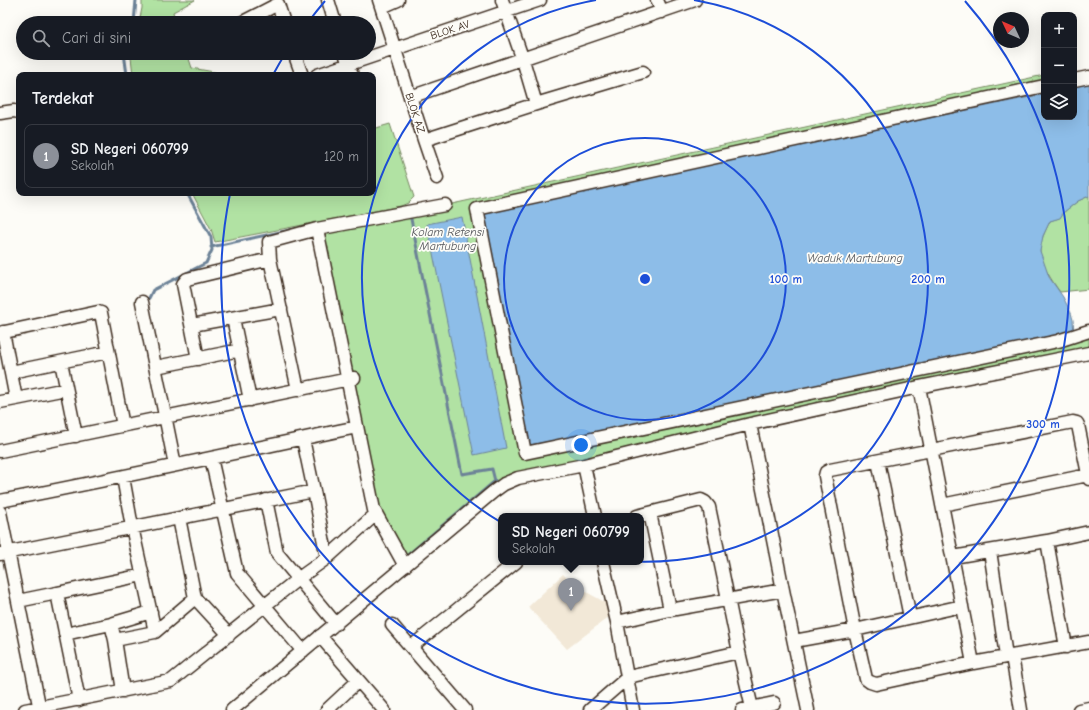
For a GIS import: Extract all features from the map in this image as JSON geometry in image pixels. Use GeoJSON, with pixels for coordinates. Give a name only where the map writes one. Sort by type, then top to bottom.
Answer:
{"type":"FeatureCollection","features":[{"type":"Feature","properties":{"kind":"street"},"geometry":{"type":"LineString","coordinates":[[328,0],[333,16]]}},
{"type":"Feature","properties":{"kind":"street"},"geometry":{"type":"LineString","coordinates":[[381,3],[398,0]]}},
{"type":"Feature","properties":{"kind":"street"},"geometry":{"type":"LineString","coordinates":[[502,0],[523,60],[536,104]]}},
{"type":"Feature","properties":{"kind":"street","name":"BLOK AV"},"geometry":{"type":"LineString","coordinates":[[376,55],[540,0]]}},
{"type":"Feature","properties":{"kind":"street"},"geometry":{"type":"LineString","coordinates":[[657,0],[662,12]]}},
{"type":"Feature","properties":{"kind":"street"},"geometry":{"type":"LineString","coordinates":[[410,98],[695,0]]}},
{"type":"Feature","properties":{"kind":"street","name":"BLOK AZ"},"geometry":{"type":"LineString","coordinates":[[381,3],[410,98],[437,178]]}},
{"type":"Feature","properties":{"kind":"street"},"geometry":{"type":"LineString","coordinates":[[255,16],[278,4],[282,16]]}},
{"type":"Feature","properties":{"kind":"street"},"geometry":{"type":"LineString","coordinates":[[297,60],[301,72]]}},
{"type":"Feature","properties":{"kind":"street","name":"BLOK AV"},"geometry":{"type":"LineString","coordinates":[[325,72],[361,60]]}},
{"type":"Feature","properties":{"kind":"street"},"geometry":{"type":"LineString","coordinates":[[424,140],[642,72]]}},
{"type":"Feature","properties":{"kind":"street"},"geometry":{"type":"LineString","coordinates":[[1077,79],[1089,77]]}},
{"type":"Feature","properties":{"kind":"street"},"geometry":{"type":"LineString","coordinates":[[1041,87],[477,209],[524,453],[1058,341],[1089,331]]}},
{"type":"Feature","properties":{"kind":"street"},"geometry":{"type":"LineString","coordinates":[[0,113],[16,111]]}},
{"type":"Feature","properties":{"kind":"street"},"geometry":{"type":"LineString","coordinates":[[298,390],[270,259],[270,242],[320,229],[445,204]]}},
{"type":"Feature","properties":{"kind":"street"},"geometry":{"type":"LineString","coordinates":[[320,229],[351,379],[357,428],[376,514],[403,562]]}},
{"type":"Feature","properties":{"kind":"street"},"geometry":{"type":"LineString","coordinates":[[198,359],[183,284],[184,280],[270,259]]}},
{"type":"Feature","properties":{"kind":"street"},"geometry":{"type":"LineString","coordinates":[[142,302],[175,465]]}},
{"type":"Feature","properties":{"kind":"street"},"geometry":{"type":"LineString","coordinates":[[192,325],[281,309]]}},
{"type":"Feature","properties":{"kind":"street"},"geometry":{"type":"LineString","coordinates":[[16,398],[2,332],[98,312],[100,313],[123,426]]}},
{"type":"Feature","properties":{"kind":"street"},"geometry":{"type":"LineString","coordinates":[[233,318],[250,400]]}},
{"type":"Feature","properties":{"kind":"street"},"geometry":{"type":"LineString","coordinates":[[156,367],[240,350]]}},
{"type":"Feature","properties":{"kind":"street"},"geometry":{"type":"LineString","coordinates":[[11,372],[108,352]]}},
{"type":"Feature","properties":{"kind":"street"},"geometry":{"type":"LineString","coordinates":[[232,710],[301,648],[320,636],[333,621],[403,562],[493,492],[504,484],[518,478],[584,465],[750,424],[919,386],[1089,353]]}},
{"type":"Feature","properties":{"kind":"street"},"geometry":{"type":"LineString","coordinates":[[61,362],[76,436]]}},
{"type":"Feature","properties":{"kind":"street"},"geometry":{"type":"LineString","coordinates":[[0,451],[351,379]]}},
{"type":"Feature","properties":{"kind":"street"},"geometry":{"type":"LineString","coordinates":[[919,386],[973,662]]}},
{"type":"Feature","properties":{"kind":"street"},"geometry":{"type":"LineString","coordinates":[[0,402],[66,389]]}},
{"type":"Feature","properties":{"kind":"street"},"geometry":{"type":"LineString","coordinates":[[942,505],[1089,477],[1077,423],[1073,422],[826,472],[825,476],[866,679],[876,684],[973,662],[1089,642]]}},
{"type":"Feature","properties":{"kind":"street"},"geometry":{"type":"LineString","coordinates":[[750,424],[808,710]]}},
{"type":"Feature","properties":{"kind":"street"},"geometry":{"type":"LineString","coordinates":[[0,501],[357,428]]}},
{"type":"Feature","properties":{"kind":"street"},"geometry":{"type":"LineString","coordinates":[[303,439],[327,558]]}},
{"type":"Feature","properties":{"kind":"street"},"geometry":{"type":"LineString","coordinates":[[210,458],[237,573],[301,648]]}},
{"type":"Feature","properties":{"kind":"street"},"geometry":{"type":"LineString","coordinates":[[878,461],[910,617]]}},
{"type":"Feature","properties":{"kind":"street"},"geometry":{"type":"LineString","coordinates":[[584,465],[594,513]]}},
{"type":"Feature","properties":{"kind":"street"},"geometry":{"type":"LineString","coordinates":[[123,477],[132,527],[155,632]]}},
{"type":"Feature","properties":{"kind":"street"},"geometry":{"type":"LineString","coordinates":[[4,553],[314,491]]}},
{"type":"Feature","properties":{"kind":"street"},"geometry":{"type":"LineString","coordinates":[[266,500],[277,553],[333,621]]}},
{"type":"Feature","properties":{"kind":"street"},"geometry":{"type":"LineString","coordinates":[[644,514],[701,500],[709,506],[739,652],[747,709],[774,703]]}},
{"type":"Feature","properties":{"kind":"street"},"geometry":{"type":"LineString","coordinates":[[0,512],[4,553],[18,601],[39,709]]}},
{"type":"Feature","properties":{"kind":"street"},"geometry":{"type":"LineString","coordinates":[[650,513],[670,610]]}},
{"type":"Feature","properties":{"kind":"street"},"geometry":{"type":"LineString","coordinates":[[25,710],[39,709],[171,681],[299,578],[327,558],[376,514]]}},
{"type":"Feature","properties":{"kind":"street"},"geometry":{"type":"LineString","coordinates":[[179,518],[195,598],[229,635]]}},
{"type":"Feature","properties":{"kind":"street"},"geometry":{"type":"LineString","coordinates":[[953,557],[1047,541],[1089,532]]}},
{"type":"Feature","properties":{"kind":"street"},"geometry":{"type":"LineString","coordinates":[[1047,541],[1066,646]]}},
{"type":"Feature","properties":{"kind":"street"},"geometry":{"type":"LineString","coordinates":[[990,551],[1009,656],[1021,710]]}},
{"type":"Feature","properties":{"kind":"street"},"geometry":{"type":"LineString","coordinates":[[411,647],[512,565]]}},
{"type":"Feature","properties":{"kind":"street"},"geometry":{"type":"LineString","coordinates":[[605,565],[628,677],[633,710]]}},
{"type":"Feature","properties":{"kind":"street"},"geometry":{"type":"LineString","coordinates":[[18,601],[143,575]]}},
{"type":"Feature","properties":{"kind":"street"},"geometry":{"type":"LineString","coordinates":[[617,622],[670,610],[783,590]]}},
{"type":"Feature","properties":{"kind":"street"},"geometry":{"type":"LineString","coordinates":[[57,593],[79,700]]}},
{"type":"Feature","properties":{"kind":"street"},"geometry":{"type":"LineString","coordinates":[[115,640],[155,632],[195,598]]}},
{"type":"Feature","properties":{"kind":"street"},"geometry":{"type":"LineString","coordinates":[[794,641],[855,630],[962,606]]}},
{"type":"Feature","properties":{"kind":"street"},"geometry":{"type":"LineString","coordinates":[[66,634],[111,624],[151,612]]}},
{"type":"Feature","properties":{"kind":"street"},"geometry":{"type":"LineString","coordinates":[[111,624],[115,640],[122,691]]}},
{"type":"Feature","properties":{"kind":"street"},"geometry":{"type":"LineString","coordinates":[[392,625],[465,710]]}},
{"type":"Feature","properties":{"kind":"street"},"geometry":{"type":"LineString","coordinates":[[320,636],[384,710]]}},
{"type":"Feature","properties":{"kind":"street"},"geometry":{"type":"LineString","coordinates":[[590,710],[628,677],[739,652]]}},
{"type":"Feature","properties":{"kind":"street"},"geometry":{"type":"LineString","coordinates":[[327,710],[358,681]]}},
{"type":"Feature","properties":{"kind":"street"},"geometry":{"type":"LineString","coordinates":[[1079,710],[1089,708]]}},
{"type":"Feature","properties":{"kind":"shaded area"},"geometry":{"type":"Polygon","coordinates":[[[563,574],[574,585],[608,604],[610,616],[567,649],[528,607],[563,574]]]}},
{"type":"Feature","properties":{"kind":"green space"},"geometry":{"type":"Polygon","coordinates":[[[142,0],[195,0],[173,12],[174,16],[140,16],[142,0]]]}},
{"type":"Feature","properties":{"kind":"green space"},"geometry":{"type":"Polygon","coordinates":[[[131,60],[189,60],[192,68],[214,72],[133,72],[131,60]]]}},
{"type":"Feature","properties":{"kind":"green space"},"geometry":{"type":"Polygon","coordinates":[[[1041,76],[1041,92],[483,212],[530,445],[1039,344],[1089,331],[1089,350],[502,480],[401,565],[373,518],[319,233],[1041,76]]]}},
{"type":"Feature","properties":{"kind":"green space"},"geometry":{"type":"Polygon","coordinates":[[[390,124],[414,197],[408,203],[401,206],[215,242],[211,229],[194,196],[376,196],[376,128],[390,124]]]}},
{"type":"Feature","properties":{"kind":"green space"},"geometry":{"type":"Polygon","coordinates":[[[1089,196],[1089,289],[1060,292],[1043,263],[1040,252],[1042,240],[1050,221],[1059,218],[1078,201],[1089,196]]]}},
{"type":"Feature","properties":{"kind":"water","name":"Waduk Martubung"},"geometry":{"type":"Polygon","coordinates":[[[1089,83],[1089,196],[1078,201],[1064,212],[1060,218],[1050,221],[1043,236],[1040,251],[1049,277],[1063,297],[1071,313],[1074,334],[662,420],[530,445],[483,212],[1041,95],[1041,120],[1077,120],[1077,86],[1089,83]]]}},
{"type":"Feature","properties":{"kind":"water","name":"Kolam Retensi Martubung"},"geometry":{"type":"Polygon","coordinates":[[[462,217],[506,448],[474,455],[427,224],[462,217]]]}},
{"type":"Feature","properties":{"kind":"waterway"},"geometry":{"type":"LineString","coordinates":[[135,16],[136,0]]}},
{"type":"Feature","properties":{"kind":"waterway"},"geometry":{"type":"LineString","coordinates":[[125,60],[127,72]]}},
{"type":"Feature","properties":{"kind":"waterway"},"geometry":{"type":"LineString","coordinates":[[149,298],[153,290],[206,263],[212,250],[211,237],[189,196]]}},
{"type":"Feature","properties":{"kind":"waterway"},"geometry":{"type":"LineString","coordinates":[[403,559],[495,481],[492,469],[462,474],[410,214]]}},
{"type":"Feature","properties":{"kind":"waterway"},"geometry":{"type":"LineString","coordinates":[[211,247],[304,227]]}},
{"type":"Feature","properties":{"kind":"place","name":"SD Negeri 060799"},"geometry":{"type":"Point","coordinates":[571,611]}}]}
